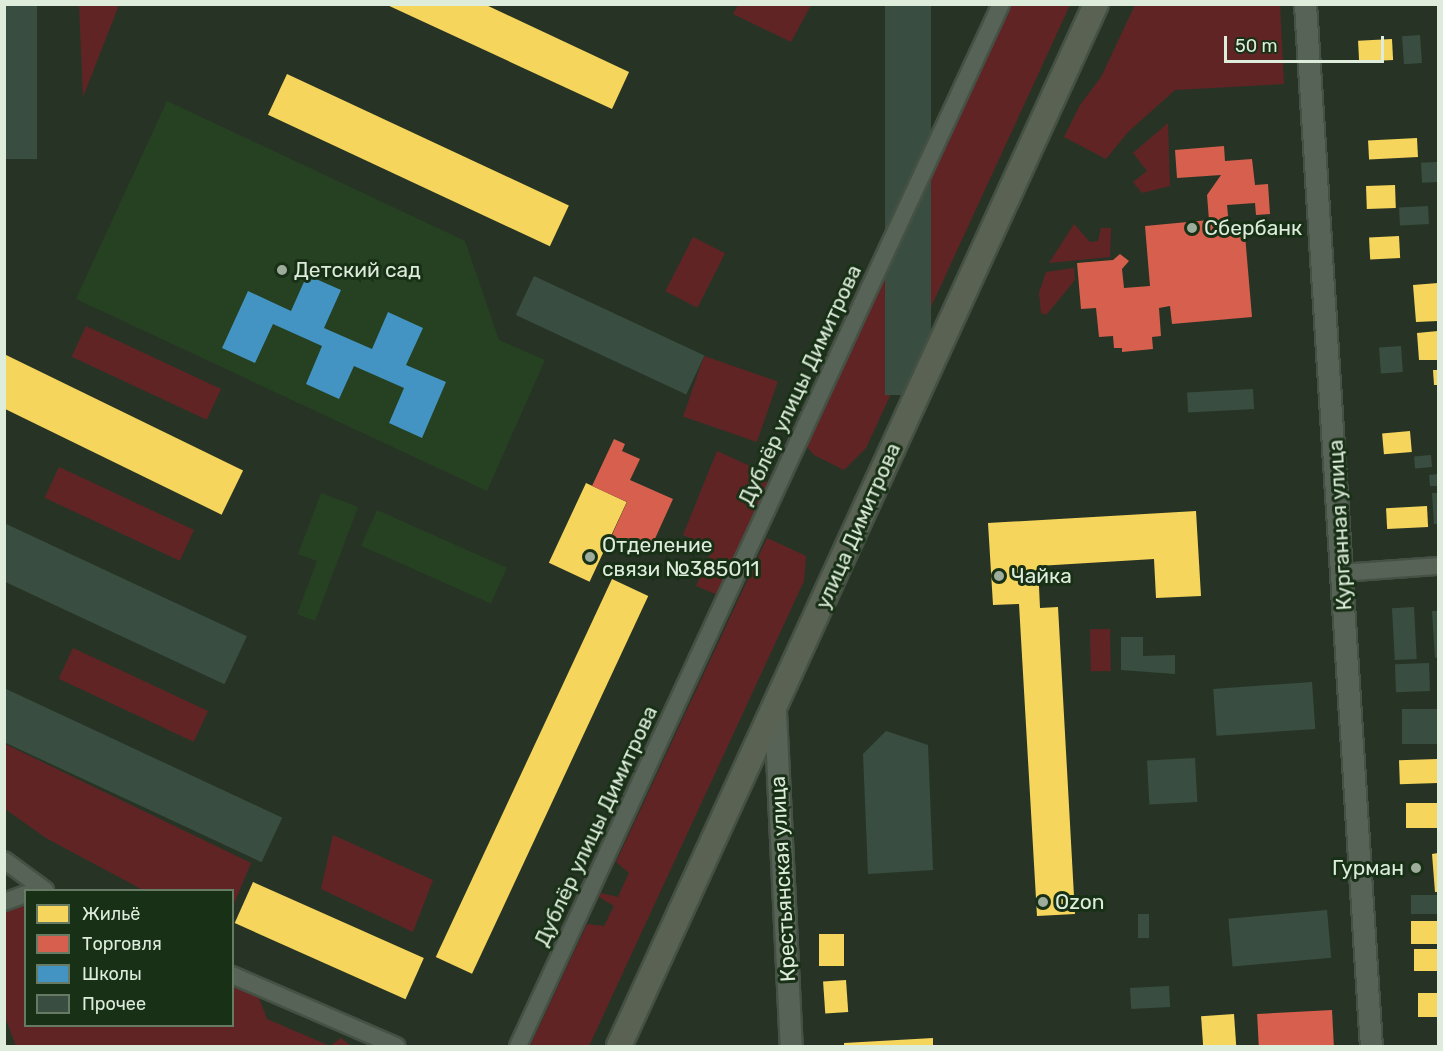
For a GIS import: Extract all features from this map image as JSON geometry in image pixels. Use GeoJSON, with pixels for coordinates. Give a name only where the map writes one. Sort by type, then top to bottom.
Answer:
{"type":"FeatureCollection","features":[{"type":"Feature","properties":{"kind":"main road","name":"улица Димитрова"},"geometry":{"type":"LineString","coordinates":[[620,1047],[775,712],[1096,4]]}},
{"type":"Feature","properties":{"kind":"street","name":"Дублёр улицы Димитрова"},"geometry":{"type":"LineString","coordinates":[[518,1047],[1001,4]]}},
{"type":"Feature","properties":{"kind":"street","name":"Курганная улица"},"geometry":{"type":"LineString","coordinates":[[1305,4],[1371,1047]]}},
{"type":"Feature","properties":{"kind":"street"},"geometry":{"type":"LineString","coordinates":[[1342,573],[1438,566]]}},
{"type":"Feature","properties":{"kind":"street","name":"Крестьянская улица"},"geometry":{"type":"LineString","coordinates":[[775,712],[791,1047]]}},
{"type":"Feature","properties":{"kind":"street"},"geometry":{"type":"LineString","coordinates":[[4,860],[42,889]]}},
{"type":"Feature","properties":{"kind":"street"},"geometry":{"type":"LineString","coordinates":[[4,902],[24,895]]}},
{"type":"Feature","properties":{"kind":"street"},"geometry":{"type":"LineString","coordinates":[[234,976],[396,1047]]}},
{"type":"Feature","properties":{"kind":"shaded area"},"geometry":{"type":"Polygon","coordinates":[[[738,4],[811,5],[791,42],[733,14],[738,4]]]}},
{"type":"Feature","properties":{"kind":"shaded area"},"geometry":{"type":"Polygon","coordinates":[[[79,5],[119,5],[83,97],[79,5]]]}},
{"type":"Feature","properties":{"kind":"shaded area"},"geometry":{"type":"Polygon","coordinates":[[[1011,5],[1070,5],[866,448],[844,470],[814,455],[807,447],[1011,5]]]}},
{"type":"Feature","properties":{"kind":"shaded area"},"geometry":{"type":"Polygon","coordinates":[[[1135,5],[1280,5],[1284,84],[1175,90],[1128,132],[1106,159],[1064,137],[1080,105],[1101,77],[1135,5]]]}},
{"type":"Feature","properties":{"kind":"shaded area","name":"Детский сад"},"geometry":{"type":"Polygon","coordinates":[[[167,101],[465,241],[499,340],[545,360],[487,491],[76,299],[167,101]]]}},
{"type":"Feature","properties":{"kind":"shaded area"},"geometry":{"type":"Polygon","coordinates":[[[1168,123],[1170,186],[1142,193],[1133,182],[1147,171],[1133,153],[1168,123]]]}},
{"type":"Feature","properties":{"kind":"shaded area"},"geometry":{"type":"Polygon","coordinates":[[[1074,224],[1090,242],[1098,241],[1101,228],[1111,228],[1110,257],[1049,263],[1074,224]]]}},
{"type":"Feature","properties":{"kind":"shaded area"},"geometry":{"type":"Polygon","coordinates":[[[693,237],[725,253],[697,308],[665,291],[693,237]]]}},
{"type":"Feature","properties":{"kind":"shaded area"},"geometry":{"type":"Polygon","coordinates":[[[1074,268],[1075,280],[1046,315],[1041,313],[1039,293],[1046,272],[1074,268]]]}},
{"type":"Feature","properties":{"kind":"shaded area"},"geometry":{"type":"Polygon","coordinates":[[[86,326],[221,389],[207,420],[72,357],[86,326]]]}},
{"type":"Feature","properties":{"kind":"shaded area"},"geometry":{"type":"Polygon","coordinates":[[[704,356],[778,381],[757,442],[683,417],[704,356]]]}},
{"type":"Feature","properties":{"kind":"shaded area"},"geometry":{"type":"Polygon","coordinates":[[[717,451],[761,471],[768,485],[718,595],[696,586],[712,549],[683,535],[717,451]]]}},
{"type":"Feature","properties":{"kind":"shaded area"},"geometry":{"type":"Polygon","coordinates":[[[59,467],[194,530],[180,561],[45,498],[59,467]]]}},
{"type":"Feature","properties":{"kind":"shaded area"},"geometry":{"type":"Polygon","coordinates":[[[321,493],[358,507],[315,621],[297,614],[317,561],[298,554],[321,493]]]}},
{"type":"Feature","properties":{"kind":"shaded area"},"geometry":{"type":"Polygon","coordinates":[[[377,510],[507,568],[491,603],[361,546],[377,510]]]}},
{"type":"Feature","properties":{"kind":"shaded area"},"geometry":{"type":"Polygon","coordinates":[[[767,538],[806,556],[804,581],[589,1046],[530,1046],[587,924],[604,926],[614,906],[599,897],[601,893],[618,897],[629,873],[616,862],[767,538]]]}},
{"type":"Feature","properties":{"kind":"shaded area"},"geometry":{"type":"Polygon","coordinates":[[[1090,629],[1110,629],[1111,671],[1091,671],[1090,629]]]}},
{"type":"Feature","properties":{"kind":"shaded area"},"geometry":{"type":"Polygon","coordinates":[[[73,648],[208,711],[194,742],[59,679],[73,648]]]}},
{"type":"Feature","properties":{"kind":"shaded area"},"geometry":{"type":"Polygon","coordinates":[[[5,744],[251,863],[234,904],[234,889],[141,889],[46,838],[5,809],[5,744]]]}},
{"type":"Feature","properties":{"kind":"shaded area"},"geometry":{"type":"Polygon","coordinates":[[[333,835],[433,880],[413,932],[321,889],[333,835]]]}},
{"type":"Feature","properties":{"kind":"shaded area"},"geometry":{"type":"Polygon","coordinates":[[[24,905],[24,1027],[234,1027],[234,986],[259,998],[267,1019],[330,1046],[16,1046],[5,1017],[4,911],[24,905]]]}},
{"type":"Feature","properties":{"kind":"shaded area"},"geometry":{"type":"Polygon","coordinates":[[[341,1038],[351,1046],[330,1046],[341,1038]]]}},
{"type":"Feature","properties":{"kind":"building: Жильё"},"geometry":{"type":"Polygon","coordinates":[[[385,4],[484,4],[629,72],[612,109],[385,4]]]}},
{"type":"Feature","properties":{"kind":"building: Жильё"},"geometry":{"type":"Polygon","coordinates":[[[1392,39],[1393,60],[1359,62],[1358,41],[1392,39]]]}},
{"type":"Feature","properties":{"kind":"building: Жильё"},"geometry":{"type":"Polygon","coordinates":[[[287,74],[569,205],[550,246],[268,115],[287,74]]]}},
{"type":"Feature","properties":{"kind":"building: Жильё"},"geometry":{"type":"Polygon","coordinates":[[[1417,138],[1418,157],[1369,160],[1368,141],[1417,138]]]}},
{"type":"Feature","properties":{"kind":"building: Жильё"},"geometry":{"type":"Polygon","coordinates":[[[1395,185],[1396,208],[1367,209],[1366,186],[1395,185]]]}},
{"type":"Feature","properties":{"kind":"building: Жильё"},"geometry":{"type":"Polygon","coordinates":[[[1399,236],[1400,258],[1370,260],[1369,238],[1399,236]]]}},
{"type":"Feature","properties":{"kind":"building: Жильё"},"geometry":{"type":"Polygon","coordinates":[[[1438,283],[1438,321],[1416,322],[1413,285],[1438,283]]]}},
{"type":"Feature","properties":{"kind":"building: Жильё"},"geometry":{"type":"Polygon","coordinates":[[[1438,331],[1438,360],[1419,360],[1417,333],[1438,331]]]}},
{"type":"Feature","properties":{"kind":"building: Жильё"},"geometry":{"type":"Polygon","coordinates":[[[4,354],[243,471],[222,515],[4,409],[4,354]]]}},
{"type":"Feature","properties":{"kind":"building: Жильё"},"geometry":{"type":"Polygon","coordinates":[[[1433,370],[1438,370],[1438,385],[1434,385],[1433,370]]]}},
{"type":"Feature","properties":{"kind":"building: Жильё"},"geometry":{"type":"Polygon","coordinates":[[[1410,431],[1412,452],[1384,454],[1382,433],[1410,431]]]}},
{"type":"Feature","properties":{"kind":"building: Жильё"},"geometry":{"type":"Polygon","coordinates":[[[586,483],[627,502],[590,582],[549,563],[586,483]]]}},
{"type":"Feature","properties":{"kind":"building: Жильё"},"geometry":{"type":"Polygon","coordinates":[[[1427,506],[1428,527],[1387,529],[1386,508],[1427,506]]]}},
{"type":"Feature","properties":{"kind":"building: Жильё"},"geometry":{"type":"Polygon","coordinates":[[[1196,511],[1201,596],[1156,598],[1154,559],[1038,566],[1040,608],[1058,607],[1075,914],[1037,916],[1019,604],[993,605],[988,523],[1196,511]]]}},
{"type":"Feature","properties":{"kind":"building: Жильё"},"geometry":{"type":"Polygon","coordinates":[[[612,579],[648,596],[472,974],[436,957],[612,579]]]}},
{"type":"Feature","properties":{"kind":"building: Жильё"},"geometry":{"type":"Polygon","coordinates":[[[1437,759],[1438,783],[1400,784],[1399,760],[1437,759]]]}},
{"type":"Feature","properties":{"kind":"building: Жильё"},"geometry":{"type":"Polygon","coordinates":[[[1406,803],[1438,803],[1438,828],[1406,828],[1406,803]]]}},
{"type":"Feature","properties":{"kind":"building: Жильё"},"geometry":{"type":"Polygon","coordinates":[[[1438,853],[1438,892],[1435,892],[1432,854],[1438,853]]]}},
{"type":"Feature","properties":{"kind":"building: Жильё"},"geometry":{"type":"Polygon","coordinates":[[[253,882],[424,958],[406,999],[235,923],[253,882]]]}},
{"type":"Feature","properties":{"kind":"building: Жильё"},"geometry":{"type":"Polygon","coordinates":[[[1411,921],[1438,921],[1438,944],[1411,944],[1411,921]]]}},
{"type":"Feature","properties":{"kind":"building: Жильё"},"geometry":{"type":"Polygon","coordinates":[[[819,934],[844,934],[844,966],[819,966],[819,934]]]}},
{"type":"Feature","properties":{"kind":"building: Жильё"},"geometry":{"type":"Polygon","coordinates":[[[1414,949],[1438,949],[1438,971],[1414,971],[1414,949]]]}},
{"type":"Feature","properties":{"kind":"building: Жильё"},"geometry":{"type":"Polygon","coordinates":[[[846,980],[848,1012],[825,1014],[823,982],[846,980]]]}},
{"type":"Feature","properties":{"kind":"building: Жильё"},"geometry":{"type":"Polygon","coordinates":[[[1418,993],[1438,993],[1438,1017],[1418,1017],[1418,993]]]}},
{"type":"Feature","properties":{"kind":"building: Жильё"},"geometry":{"type":"Polygon","coordinates":[[[1234,1014],[1236,1046],[1203,1046],[1201,1016],[1234,1014]]]}},
{"type":"Feature","properties":{"kind":"building: Жильё"},"geometry":{"type":"Polygon","coordinates":[[[933,1038],[933,1046],[844,1046],[844,1043],[933,1038]]]}},
{"type":"Feature","properties":{"kind":"building: Торговля"},"geometry":{"type":"Polygon","coordinates":[[[1224,146],[1225,161],[1252,159],[1255,185],[1268,184],[1270,214],[1256,215],[1255,203],[1227,205],[1230,236],[1245,235],[1252,317],[1172,324],[1170,306],[1159,308],[1161,336],[1152,337],[1153,349],[1122,352],[1122,348],[1114,348],[1113,336],[1099,337],[1096,308],[1081,309],[1077,263],[1113,260],[1120,254],[1129,261],[1122,269],[1124,288],[1150,286],[1145,226],[1209,220],[1207,195],[1221,175],[1177,178],[1175,150],[1224,146]]]}},
{"type":"Feature","properties":{"kind":"building: Торговля"},"geometry":{"type":"Polygon","coordinates":[[[614,439],[625,444],[622,451],[640,459],[630,480],[673,499],[648,554],[611,537],[627,502],[592,486],[614,439]]]}},
{"type":"Feature","properties":{"kind":"building: Торговля"},"geometry":{"type":"Polygon","coordinates":[[[1332,1010],[1334,1046],[1259,1046],[1257,1014],[1332,1010]]]}},
{"type":"Feature","properties":{"kind":"building: Школы"},"geometry":{"type":"Polygon","coordinates":[[[307,275],[341,290],[324,328],[372,349],[388,312],[423,328],[406,365],[446,382],[422,438],[389,423],[404,388],[354,366],[339,399],[306,384],[322,346],[273,324],[255,363],[222,348],[248,291],[291,311],[307,275]]]}},
{"type":"Feature","properties":{"kind":"building: Прочее"},"geometry":{"type":"Polygon","coordinates":[[[4,4],[37,4],[37,159],[4,159],[4,4]]]}},
{"type":"Feature","properties":{"kind":"building: Прочее"},"geometry":{"type":"Polygon","coordinates":[[[885,4],[931,4],[931,395],[885,395],[885,4]]]}},
{"type":"Feature","properties":{"kind":"building: Прочее"},"geometry":{"type":"Polygon","coordinates":[[[1420,35],[1422,63],[1404,64],[1402,36],[1420,35]]]}},
{"type":"Feature","properties":{"kind":"building: Прочее"},"geometry":{"type":"Polygon","coordinates":[[[1437,162],[1438,182],[1422,183],[1421,163],[1437,162]]]}},
{"type":"Feature","properties":{"kind":"building: Прочее"},"geometry":{"type":"Polygon","coordinates":[[[1428,206],[1429,224],[1400,225],[1399,208],[1428,206]]]}},
{"type":"Feature","properties":{"kind":"building: Прочее"},"geometry":{"type":"Polygon","coordinates":[[[534,276],[704,355],[686,394],[516,315],[534,276]]]}},
{"type":"Feature","properties":{"kind":"building: Прочее"},"geometry":{"type":"Polygon","coordinates":[[[1401,346],[1403,372],[1381,373],[1379,348],[1401,346]]]}},
{"type":"Feature","properties":{"kind":"building: Прочее"},"geometry":{"type":"Polygon","coordinates":[[[1253,389],[1254,409],[1188,412],[1187,392],[1253,389]]]}},
{"type":"Feature","properties":{"kind":"building: Прочее"},"geometry":{"type":"Polygon","coordinates":[[[1431,455],[1432,467],[1415,468],[1414,456],[1431,455]]]}},
{"type":"Feature","properties":{"kind":"building: Прочее"},"geometry":{"type":"Polygon","coordinates":[[[1438,474],[1438,486],[1430,486],[1429,475],[1438,474]]]}},
{"type":"Feature","properties":{"kind":"building: Прочее"},"geometry":{"type":"Polygon","coordinates":[[[1432,493],[1438,493],[1438,524],[1434,524],[1432,493]]]}},
{"type":"Feature","properties":{"kind":"building: Прочее"},"geometry":{"type":"Polygon","coordinates":[[[4,523],[247,636],[224,684],[4,581],[4,523]]]}},
{"type":"Feature","properties":{"kind":"building: Прочее"},"geometry":{"type":"Polygon","coordinates":[[[1414,607],[1417,659],[1395,660],[1392,608],[1414,607]]]}},
{"type":"Feature","properties":{"kind":"building: Прочее"},"geometry":{"type":"Polygon","coordinates":[[[1432,611],[1438,611],[1438,657],[1435,658],[1432,611]]]}},
{"type":"Feature","properties":{"kind":"building: Прочее"},"geometry":{"type":"Polygon","coordinates":[[[1121,637],[1143,637],[1143,656],[1175,655],[1175,674],[1121,670],[1121,637]]]}},
{"type":"Feature","properties":{"kind":"building: Прочее"},"geometry":{"type":"Polygon","coordinates":[[[1429,663],[1430,691],[1396,692],[1395,664],[1429,663]]]}},
{"type":"Feature","properties":{"kind":"building: Прочее"},"geometry":{"type":"Polygon","coordinates":[[[1312,682],[1315,729],[1217,736],[1213,689],[1312,682]]]}},
{"type":"Feature","properties":{"kind":"building: Прочее"},"geometry":{"type":"Polygon","coordinates":[[[4,688],[282,818],[262,862],[4,742],[4,688]]]}},
{"type":"Feature","properties":{"kind":"building: Прочее"},"geometry":{"type":"Polygon","coordinates":[[[1402,709],[1438,709],[1438,744],[1402,744],[1402,709]]]}},
{"type":"Feature","properties":{"kind":"building: Прочее"},"geometry":{"type":"Polygon","coordinates":[[[886,731],[928,745],[933,870],[868,874],[863,754],[886,731]]]}},
{"type":"Feature","properties":{"kind":"building: Прочее"},"geometry":{"type":"Polygon","coordinates":[[[1195,758],[1197,802],[1149,804],[1147,761],[1195,758]]]}},
{"type":"Feature","properties":{"kind":"building: Прочее"},"geometry":{"type":"Polygon","coordinates":[[[1411,895],[1438,895],[1438,914],[1411,914],[1411,895]]]}},
{"type":"Feature","properties":{"kind":"building: Прочее"},"geometry":{"type":"Polygon","coordinates":[[[1327,910],[1331,958],[1233,966],[1228,919],[1327,910]]]}},
{"type":"Feature","properties":{"kind":"building: Прочее"},"geometry":{"type":"Polygon","coordinates":[[[1138,914],[1149,914],[1149,938],[1138,938],[1138,914]]]}},
{"type":"Feature","properties":{"kind":"building: Прочее"},"geometry":{"type":"Polygon","coordinates":[[[1169,986],[1170,1007],[1131,1009],[1130,988],[1169,986]]]}},
{"type":"Feature","properties":{"kind":"place","name":"Сбербанк"},"geometry":{"type":"Point","coordinates":[1192,228]}},
{"type":"Feature","properties":{"kind":"place","name":"Детский сад"},"geometry":{"type":"Point","coordinates":[282,270]}},
{"type":"Feature","properties":{"kind":"place","name":"Отделение связи №385011"},"geometry":{"type":"Point","coordinates":[590,557]}},
{"type":"Feature","properties":{"kind":"place","name":"Чайка"},"geometry":{"type":"Point","coordinates":[999,576]}},
{"type":"Feature","properties":{"kind":"place","name":"Гурман"},"geometry":{"type":"Point","coordinates":[1416,868]}},
{"type":"Feature","properties":{"kind":"place","name":"Ozon"},"geometry":{"type":"Point","coordinates":[1043,902]}}]}
